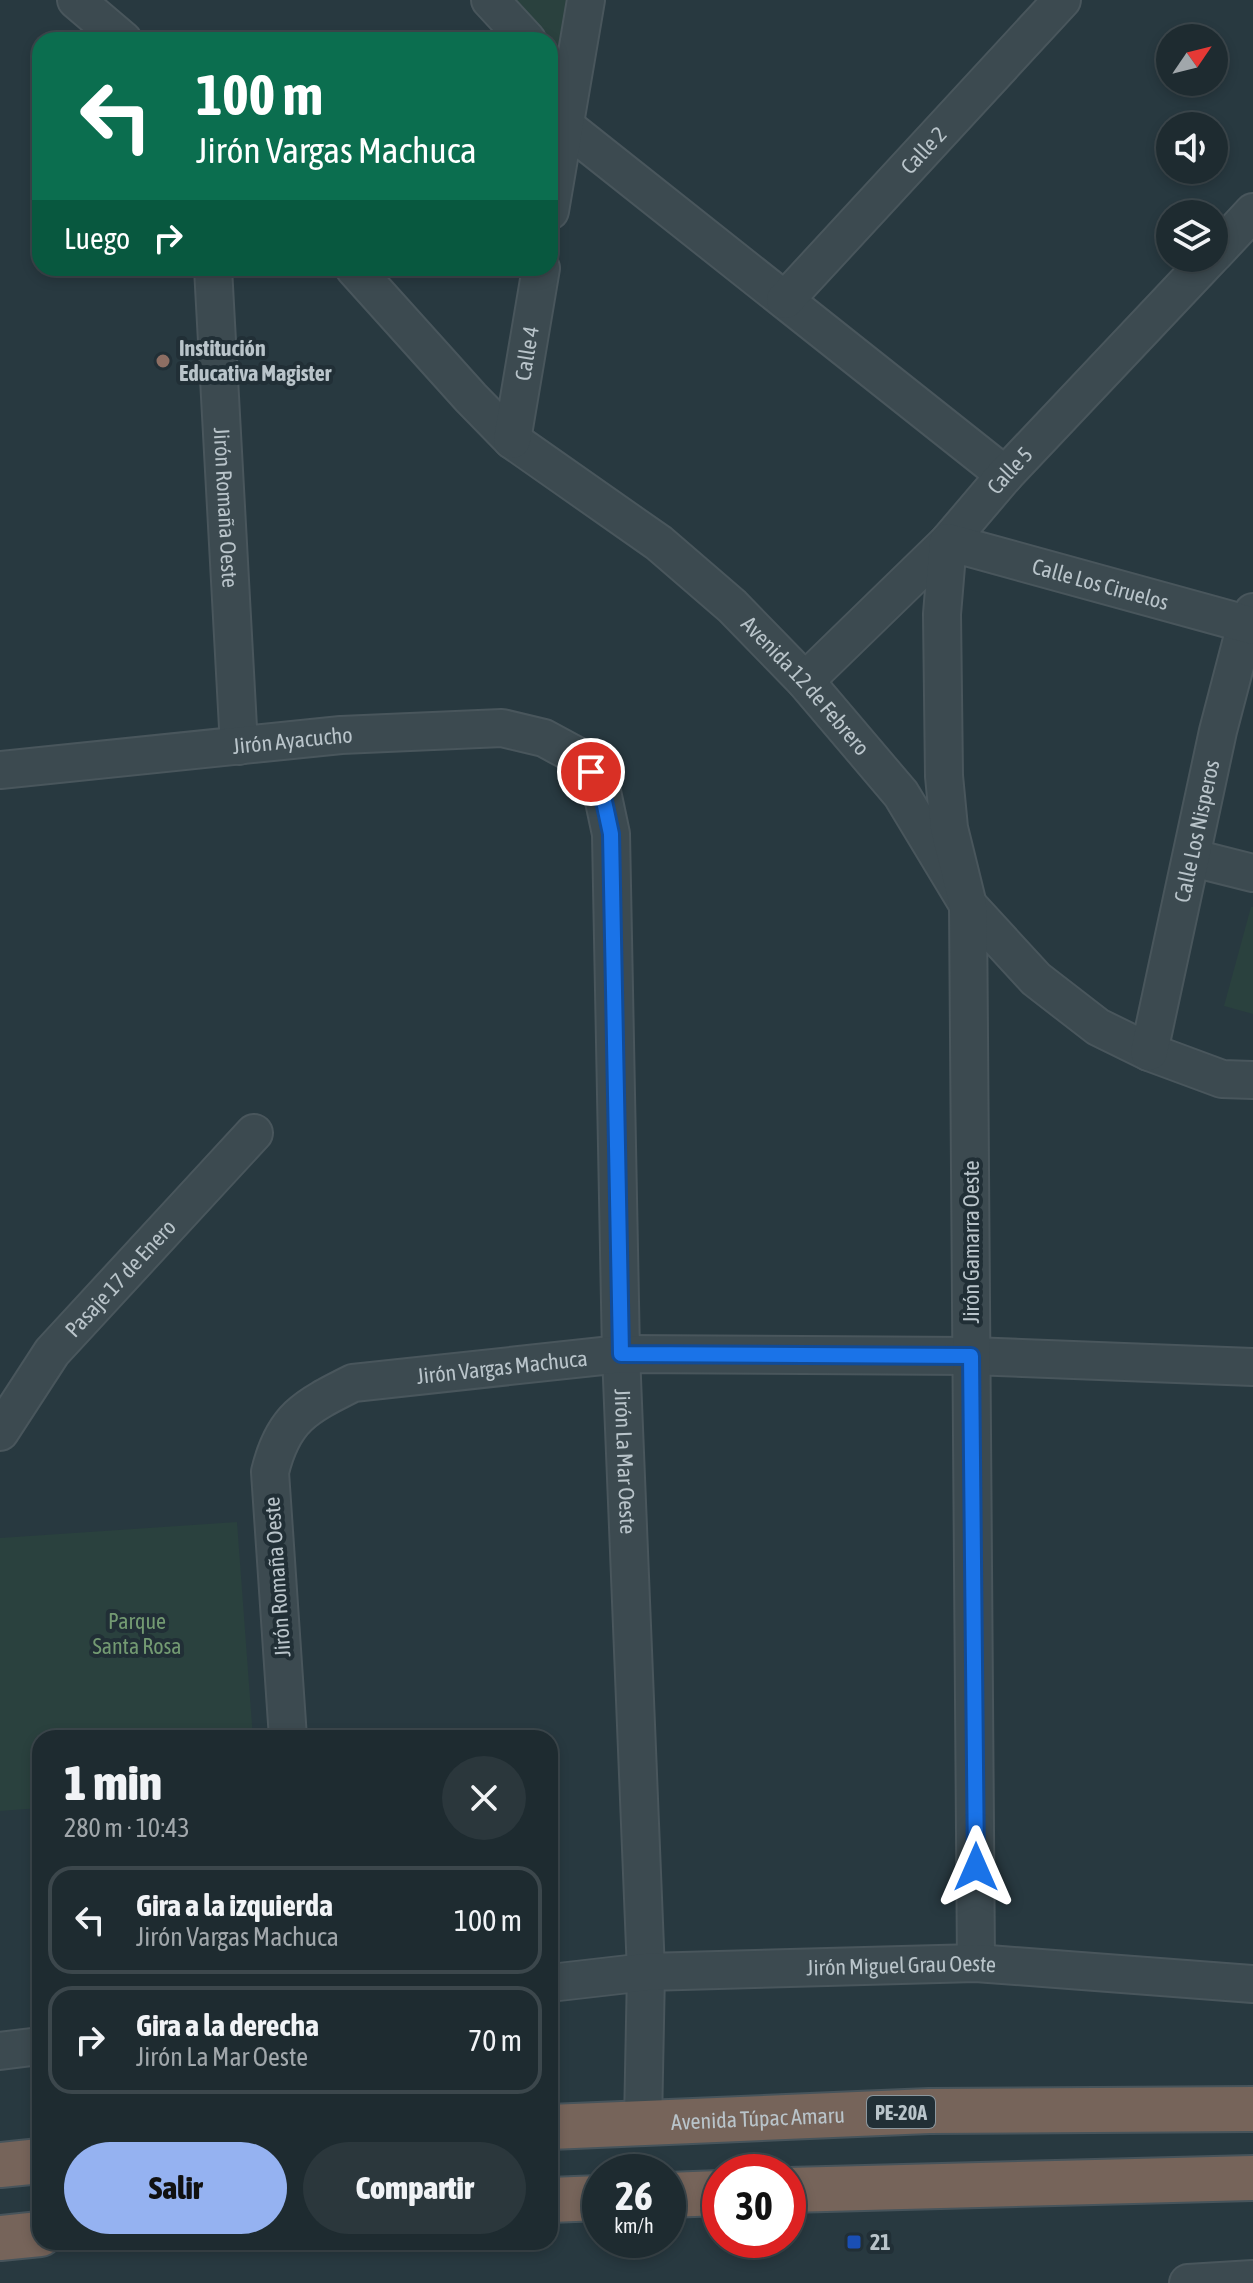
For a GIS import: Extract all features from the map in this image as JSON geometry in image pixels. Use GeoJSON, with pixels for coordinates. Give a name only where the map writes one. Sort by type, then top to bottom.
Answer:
{"type":"FeatureCollection","features":[{"type":"Feature","properties":{"kind":"highway","name":"Avenida Túpac Amaru"},"geometry":{"type":"LineString","coordinates":[[558,2127],[929,2111],[1253,2109]]}},
{"type":"Feature","properties":{"kind":"highway"},"geometry":{"type":"LineString","coordinates":[[0,2165],[32,2162]]}},
{"type":"Feature","properties":{"kind":"highway"},"geometry":{"type":"LineString","coordinates":[[806,2190],[1253,2178]]}},
{"type":"Feature","properties":{"kind":"highway"},"geometry":{"type":"LineString","coordinates":[[558,2200],[582,2199]]}},
{"type":"Feature","properties":{"kind":"highway"},"geometry":{"type":"LineString","coordinates":[[0,2238],[32,2235]]}},
{"type":"Feature","properties":{"kind":"street"},"geometry":{"type":"LineString","coordinates":[[76,0],[114,32]]}},
{"type":"Feature","properties":{"kind":"street"},"geometry":{"type":"LineString","coordinates":[[490,0],[520,32]]}},
{"type":"Feature","properties":{"kind":"street"},"geometry":{"type":"LineString","coordinates":[[558,162],[564,125],[560,76],[586,0]]}},
{"type":"Feature","properties":{"kind":"street","name":"Calle 2"},"geometry":{"type":"LineString","coordinates":[[785,300],[1062,0]]}},
{"type":"Feature","properties":{"kind":"street"},"geometry":{"type":"LineString","coordinates":[[564,125],[1005,475]]}},
{"type":"Feature","properties":{"kind":"street","name":"Calle 5"},"geometry":{"type":"LineString","coordinates":[[1228,239],[1253,212]]}},
{"type":"Feature","properties":{"kind":"street","name":"Calle 5"},"geometry":{"type":"LineString","coordinates":[[805,681],[948,542],[1005,475],[1197,272]]}},
{"type":"Feature","properties":{"kind":"street","name":"Jirón Romaña Oeste"},"geometry":{"type":"LineString","coordinates":[[213,276],[239,746]]}},
{"type":"Feature","properties":{"kind":"street","name":"Avenida 12 de Febrero"},"geometry":{"type":"LineString","coordinates":[[361,276],[512,440],[659,543],[732,606],[805,681],[901,794],[968,905],[1036,979],[1098,1027],[1149,1052],[1222,1079],[1253,1080]]}},
{"type":"Feature","properties":{"kind":"street","name":"Calle 4"},"geometry":{"type":"LineString","coordinates":[[512,440],[540,276]]}},
{"type":"Feature","properties":{"kind":"street","name":"Calle Los Ciruelos"},"geometry":{"type":"LineString","coordinates":[[948,542],[1251,621]]}},
{"type":"Feature","properties":{"kind":"street","name":"Jirón Gamarra Oeste"},"geometry":{"type":"LineString","coordinates":[[948,542],[942,614],[944,776],[949,828],[968,905],[976,1963]]}},
{"type":"Feature","properties":{"kind":"street","name":"Calle Los Nisperos"},"geometry":{"type":"LineString","coordinates":[[1149,1052],[1218,731],[1251,621]]}},
{"type":"Feature","properties":{"kind":"street","name":"Jirón Ayacucho"},"geometry":{"type":"LineString","coordinates":[[0,770],[341,735],[502,728],[544,738],[581,758]]}},
{"type":"Feature","properties":{"kind":"street","name":"Jirón La Mar Oeste"},"geometry":{"type":"LineString","coordinates":[[581,758],[601,787],[611,834],[621,1354],[646,1972],[643,2123]]}},
{"type":"Feature","properties":{"kind":"street"},"geometry":{"type":"LineString","coordinates":[[1193,858],[1253,873]]}},
{"type":"Feature","properties":{"kind":"street","name":"Pasaje 17 de Enero"},"geometry":{"type":"LineString","coordinates":[[0,1432],[52,1352],[254,1133]]}},
{"type":"Feature","properties":{"kind":"street","name":"Jirón Vargas Machuca"},"geometry":{"type":"LineString","coordinates":[[292,1420],[320,1399],[353,1383],[621,1354],[971,1356],[1253,1367]]}},
{"type":"Feature","properties":{"kind":"street","name":"Jirón Romaña Oeste"},"geometry":{"type":"LineString","coordinates":[[287,1730],[270,1472],[276,1445],[292,1420]]}},
{"type":"Feature","properties":{"kind":"street","name":"Jirón Miguel Grau Oeste"},"geometry":{"type":"LineString","coordinates":[[558,1982],[646,1972],[976,1963],[1253,1984]]}},
{"type":"Feature","properties":{"kind":"street"},"geometry":{"type":"LineString","coordinates":[[0,2051],[32,2047]]}},
{"type":"Feature","properties":{"kind":"street"},"geometry":{"type":"LineString","coordinates":[[1188,2283],[1253,2279]]}},
{"type":"Feature","properties":{"kind":"green space"},"geometry":{"type":"Polygon","coordinates":[[[505,0],[568,0],[558,58],[558,32],[535,32],[505,0]]]}},
{"type":"Feature","properties":{"kind":"green space"},"geometry":{"type":"Polygon","coordinates":[[[1253,907],[1253,1014],[1224,1006],[1253,907]]]}},
{"type":"Feature","properties":{"kind":"green space","name":"Parque Santa Rosa"},"geometry":{"type":"Polygon","coordinates":[[[237,1522],[252,1730],[32,1730],[32,1809],[0,1811],[0,1538],[237,1522]]]}},
{"type":"Feature","properties":{"kind":"place","name":"Institución Educativa Magister"},"geometry":{"type":"Point","coordinates":[163,361]}},
{"type":"Feature","properties":{"kind":"place","name":"21"},"geometry":{"type":"Point","coordinates":[854,2242]}},
{"type":"Feature","properties":{"kind":"route"},"geometry":{"type":"LineString","coordinates":[[591,772],[601,787],[611,834],[621,1354],[971,1356],[976,1867]]}}]}
